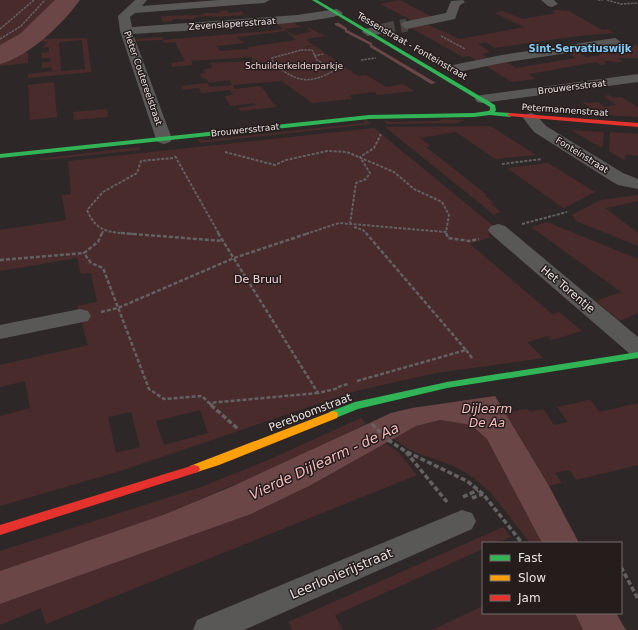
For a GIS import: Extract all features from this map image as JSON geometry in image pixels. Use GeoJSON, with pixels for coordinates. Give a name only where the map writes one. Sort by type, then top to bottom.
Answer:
{"type":"FeatureCollection","features":[{"type":"Feature","properties":{"kind":"street","name":"Pieter Coutereelstraat"},"geometry":{"type":"LineString","coordinates":[[141,0],[124,16],[126,31],[164,138]]}},
{"type":"Feature","properties":{"kind":"street"},"geometry":{"type":"LineString","coordinates":[[132,10],[264,0]]}},
{"type":"Feature","properties":{"kind":"street","name":"Tessenstraat - Fonteinstraat"},"geometry":{"type":"LineString","coordinates":[[319,0],[368,32],[444,71],[493,106],[493,110],[490,113]]}},
{"type":"Feature","properties":{"kind":"street"},"geometry":{"type":"LineString","coordinates":[[407,25],[451,16],[456,1],[472,0]]}},
{"type":"Feature","properties":{"kind":"street","name":"Zevenslapersstraat"},"geometry":{"type":"LineString","coordinates":[[126,31],[297,19],[337,13]]}},
{"type":"Feature","properties":{"kind":"street"},"geometry":{"type":"LineString","coordinates":[[368,32],[382,30]]}},
{"type":"Feature","properties":{"kind":"street"},"geometry":{"type":"LineString","coordinates":[[444,71],[502,59],[615,42]]}},
{"type":"Feature","properties":{"kind":"street","name":"Brouwersstraat"},"geometry":{"type":"LineString","coordinates":[[482,99],[638,78]]}},
{"type":"Feature","properties":{"kind":"street","name":"Brouwersstraat"},"geometry":{"type":"LineString","coordinates":[[0,156],[369,117],[474,115],[490,113]]}},
{"type":"Feature","properties":{"kind":"street","name":"Petermannenstraat"},"geometry":{"type":"LineString","coordinates":[[490,113],[531,118],[638,125]]}},
{"type":"Feature","properties":{"kind":"street","name":"Fonteinstraat"},"geometry":{"type":"LineString","coordinates":[[531,118],[540,129],[617,178],[638,184]]}},
{"type":"Feature","properties":{"kind":"street","name":"Het Torentje"},"geometry":{"type":"LineString","coordinates":[[490,234],[638,348]]}},
{"type":"Feature","properties":{"kind":"street"},"geometry":{"type":"LineString","coordinates":[[0,332],[80,316]]}},
{"type":"Feature","properties":{"kind":"street","name":"Pereboomstraat"},"geometry":{"type":"LineString","coordinates":[[0,530],[215,462],[355,406],[447,385],[638,355]]}},
{"type":"Feature","properties":{"kind":"street","name":"Leerlooierijstraat"},"geometry":{"type":"LineString","coordinates":[[217,629],[462,521]]}},
{"type":"Feature","properties":{"kind":"path"},"geometry":{"type":"LineString","coordinates":[[0,29],[34,0]]}},
{"type":"Feature","properties":{"kind":"path"},"geometry":{"type":"LineString","coordinates":[[0,39],[21,26],[45,0]]}},
{"type":"Feature","properties":{"kind":"path"},"geometry":{"type":"LineString","coordinates":[[598,0],[603,0]]}},
{"type":"Feature","properties":{"kind":"path"},"geometry":{"type":"LineString","coordinates":[[607,0],[621,4],[638,3]]}},
{"type":"Feature","properties":{"kind":"path"},"geometry":{"type":"LineString","coordinates":[[437,33],[471,52]]}},
{"type":"Feature","properties":{"kind":"path"},"geometry":{"type":"LineString","coordinates":[[301,50],[312,50],[317,60],[329,66],[335,70],[329,74],[299,80],[293,78],[272,63],[272,58],[301,50]]}},
{"type":"Feature","properties":{"kind":"path"},"geometry":{"type":"LineString","coordinates":[[314,56],[324,54]]}},
{"type":"Feature","properties":{"kind":"path"},"geometry":{"type":"LineString","coordinates":[[361,60],[376,58]]}},
{"type":"Feature","properties":{"kind":"path"},"geometry":{"type":"LineString","coordinates":[[329,66],[339,64]]}},
{"type":"Feature","properties":{"kind":"path"},"geometry":{"type":"LineString","coordinates":[[360,157],[369,153],[378,146],[382,133],[386,133]]}},
{"type":"Feature","properties":{"kind":"path"},"geometry":{"type":"LineString","coordinates":[[220,153],[227,152],[275,165],[286,160],[327,151],[347,152],[394,172],[414,189],[442,202],[449,214],[446,232],[448,238],[469,241],[490,234]]}},
{"type":"Feature","properties":{"kind":"path"},"geometry":{"type":"LineString","coordinates":[[173,153],[223,241],[318,393]]}},
{"type":"Feature","properties":{"kind":"path"},"geometry":{"type":"LineString","coordinates":[[183,157],[140,161],[137,173],[103,192],[87,210],[91,220],[103,231],[223,241]]}},
{"type":"Feature","properties":{"kind":"path"},"geometry":{"type":"LineString","coordinates":[[349,224],[356,184],[366,179],[370,173],[360,157]]}},
{"type":"Feature","properties":{"kind":"path"},"geometry":{"type":"LineString","coordinates":[[502,164],[542,159]]}},
{"type":"Feature","properties":{"kind":"path"},"geometry":{"type":"LineString","coordinates":[[518,225],[567,212]]}},
{"type":"Feature","properties":{"kind":"path"},"geometry":{"type":"LineString","coordinates":[[118,308],[234,258],[339,223],[446,232]]}},
{"type":"Feature","properties":{"kind":"path"},"geometry":{"type":"LineString","coordinates":[[209,403],[318,393],[466,350],[363,230],[349,224]]}},
{"type":"Feature","properties":{"kind":"path"},"geometry":{"type":"LineString","coordinates":[[0,260],[84,253],[98,242],[103,231]]}},
{"type":"Feature","properties":{"kind":"path"},"geometry":{"type":"LineString","coordinates":[[84,253],[91,263],[104,268],[149,389],[164,399],[202,396],[242,433]]}},
{"type":"Feature","properties":{"kind":"path"},"geometry":{"type":"LineString","coordinates":[[338,387],[342,390]]}},
{"type":"Feature","properties":{"kind":"path"},"geometry":{"type":"LineString","coordinates":[[370,422],[388,440],[405,451],[467,481],[477,491],[483,494],[521,542]]}},
{"type":"Feature","properties":{"kind":"path"},"geometry":{"type":"LineString","coordinates":[[405,451],[462,521]]}},
{"type":"Feature","properties":{"kind":"path"},"geometry":{"type":"LineString","coordinates":[[478,496],[483,494]]}},
{"type":"Feature","properties":{"kind":"path"},"geometry":{"type":"LineString","coordinates":[[622,569],[638,599]]}},
{"type":"Feature","properties":{"kind":"green space"},"geometry":{"type":"Polygon","coordinates":[[[0,0],[58,0],[36,24],[0,50],[0,0]]]}},
{"type":"Feature","properties":{"kind":"green space"},"geometry":{"type":"Polygon","coordinates":[[[400,0],[434,18],[413,21],[380,4],[400,0]]]}},
{"type":"Feature","properties":{"kind":"green space"},"geometry":{"type":"Polygon","coordinates":[[[228,10],[229,13],[242,11],[244,15],[195,17],[195,19],[173,19],[172,21],[162,22],[161,16],[203,15],[202,13],[220,13],[219,11],[228,10]]]}},
{"type":"Feature","properties":{"kind":"green space"},"geometry":{"type":"Polygon","coordinates":[[[502,11],[523,19],[556,13],[552,11],[569,11],[602,30],[608,29],[614,33],[578,36],[495,48],[486,42],[478,44],[490,52],[482,54],[488,58],[478,59],[481,61],[479,62],[469,56],[463,57],[411,28],[428,25],[460,39],[524,27],[495,13],[502,11]]]}},
{"type":"Feature","properties":{"kind":"green space","name":"Schuilderkelderparkje"},"geometry":{"type":"Polygon","coordinates":[[[291,22],[302,27],[284,29],[294,35],[311,32],[307,28],[309,28],[325,36],[306,39],[314,45],[301,48],[315,46],[358,76],[366,75],[386,87],[403,84],[414,91],[377,95],[375,92],[349,95],[352,99],[312,103],[282,81],[233,85],[235,89],[261,86],[276,107],[240,111],[238,108],[256,105],[254,103],[230,106],[225,96],[233,95],[230,90],[201,93],[199,88],[183,90],[181,86],[207,83],[210,87],[232,85],[230,80],[209,83],[206,78],[202,78],[200,74],[206,73],[204,69],[212,68],[210,63],[253,61],[252,57],[191,61],[193,65],[172,67],[171,63],[185,61],[175,42],[164,43],[162,40],[137,41],[136,39],[162,37],[163,40],[283,29],[276,23],[291,22]],[[286,31],[237,37],[244,43],[217,46],[220,51],[249,49],[248,47],[296,40],[286,31]]]}},
{"type":"Feature","properties":{"kind":"green space"},"geometry":{"type":"Polygon","coordinates":[[[87,38],[91,72],[28,78],[28,74],[52,71],[51,67],[42,68],[42,63],[51,61],[50,58],[42,58],[41,53],[49,52],[49,47],[41,48],[48,42],[37,41],[23,52],[28,53],[28,63],[0,66],[0,62],[20,52],[36,39],[87,38]],[[82,40],[59,42],[61,71],[85,69],[82,40]]]}},
{"type":"Feature","properties":{"kind":"green space"},"geometry":{"type":"Polygon","coordinates":[[[638,45],[638,58],[619,58],[623,62],[603,61],[607,64],[601,65],[596,62],[529,74],[535,79],[512,82],[484,65],[504,61],[516,68],[576,58],[569,54],[578,52],[586,57],[600,55],[597,53],[605,51],[610,54],[624,50],[617,46],[638,45]]]}},
{"type":"Feature","properties":{"kind":"green space"},"geometry":{"type":"Polygon","coordinates":[[[54,82],[57,117],[30,120],[28,85],[54,82]]]}},
{"type":"Feature","properties":{"kind":"green space"},"geometry":{"type":"Polygon","coordinates":[[[609,95],[613,98],[621,97],[638,107],[638,117],[589,114],[582,110],[590,108],[582,102],[598,102],[605,107],[616,105],[604,96],[609,95]]]}},
{"type":"Feature","properties":{"kind":"green space"},"geometry":{"type":"Polygon","coordinates":[[[107,109],[108,117],[74,120],[73,112],[107,109]]]}},
{"type":"Feature","properties":{"kind":"green space"},"geometry":{"type":"Polygon","coordinates":[[[443,119],[465,120],[457,123],[387,124],[383,120],[390,122],[438,121],[443,119]]]}},
{"type":"Feature","properties":{"kind":"green space"},"geometry":{"type":"Polygon","coordinates":[[[366,120],[371,124],[200,143],[198,139],[208,140],[364,123],[366,120]]]}},
{"type":"Feature","properties":{"kind":"green space"},"geometry":{"type":"Polygon","coordinates":[[[490,126],[536,155],[495,159],[456,132],[420,138],[430,146],[426,147],[487,195],[485,196],[494,203],[491,204],[501,212],[494,215],[385,127],[490,126]]]}},
{"type":"Feature","properties":{"kind":"green space","name":"De Bruul"},"geometry":{"type":"Polygon","coordinates":[[[374,128],[498,230],[487,234],[491,237],[470,244],[552,314],[559,312],[582,331],[551,340],[548,336],[527,342],[543,358],[436,373],[356,391],[120,471],[0,506],[0,416],[30,408],[25,381],[0,387],[0,365],[88,345],[77,306],[97,302],[91,273],[81,274],[77,258],[0,271],[0,230],[66,220],[62,195],[71,194],[68,161],[374,128]],[[200,410],[156,421],[164,445],[208,433],[200,410]],[[131,412],[108,417],[116,453],[140,447],[131,412]]]}},
{"type":"Feature","properties":{"kind":"green space"},"geometry":{"type":"Polygon","coordinates":[[[571,130],[604,132],[602,148],[571,130]]]}},
{"type":"Feature","properties":{"kind":"green space"},"geometry":{"type":"Polygon","coordinates":[[[610,132],[638,134],[638,156],[627,154],[624,160],[609,151],[610,132]]]}},
{"type":"Feature","properties":{"kind":"green space"},"geometry":{"type":"Polygon","coordinates":[[[139,147],[140,150],[43,160],[37,159],[139,147]]]}},
{"type":"Feature","properties":{"kind":"green space"},"geometry":{"type":"Polygon","coordinates":[[[548,163],[595,192],[564,208],[505,224],[563,208],[507,168],[548,163]]]}},
{"type":"Feature","properties":{"kind":"green space"},"geometry":{"type":"Polygon","coordinates":[[[638,195],[638,201],[605,208],[638,233],[638,246],[576,221],[572,215],[600,200],[638,195]]]}},
{"type":"Feature","properties":{"kind":"green space"},"geometry":{"type":"Polygon","coordinates":[[[547,222],[638,259],[638,313],[620,321],[596,301],[621,292],[531,227],[547,222]]]}},
{"type":"Feature","properties":{"kind":"green space"},"geometry":{"type":"Polygon","coordinates":[[[590,400],[600,412],[638,403],[638,465],[576,480],[569,470],[555,473],[562,483],[549,486],[505,413],[527,409],[530,412],[543,409],[554,425],[568,422],[557,407],[590,400]]]}},
{"type":"Feature","properties":{"kind":"green space"},"geometry":{"type":"Polygon","coordinates":[[[361,418],[366,424],[281,465],[163,515],[0,571],[0,551],[201,487],[266,461],[361,418]]]}},
{"type":"Feature","properties":{"kind":"green space"},"geometry":{"type":"Polygon","coordinates":[[[440,420],[471,425],[487,439],[541,542],[529,542],[491,493],[474,478],[454,466],[412,451],[392,438],[416,426],[440,420]]]}},
{"type":"Feature","properties":{"kind":"green space"},"geometry":{"type":"Polygon","coordinates":[[[384,443],[398,452],[417,475],[46,624],[41,608],[0,625],[0,604],[251,514],[311,485],[384,443]]]}},
{"type":"Feature","properties":{"kind":"green space"},"geometry":{"type":"Polygon","coordinates":[[[503,527],[511,537],[498,542],[482,542],[482,549],[335,615],[343,630],[293,630],[288,622],[503,527]]]}},
{"type":"Feature","properties":{"kind":"green space"},"geometry":{"type":"Polygon","coordinates":[[[482,606],[482,614],[575,614],[583,630],[432,630],[482,606]]]}},
{"type":"Feature","properties":{"kind":"water","name":"Dijlearm De Aa"},"geometry":{"type":"Polygon","coordinates":[[[495,396],[549,486],[578,542],[541,542],[487,439],[471,425],[440,420],[416,426],[311,485],[251,514],[0,604],[0,571],[163,515],[233,486],[391,413],[412,408],[495,396]]]}},
{"type":"Feature","properties":{"kind":"water"},"geometry":{"type":"Polygon","coordinates":[[[575,614],[617,614],[626,630],[583,630],[575,614]]]}},
{"type":"Feature","properties":{"kind":"waterway"},"geometry":{"type":"LineString","coordinates":[[0,56],[29,39],[68,0]]}},
{"type":"Feature","properties":{"kind":"waterway"},"geometry":{"type":"LineString","coordinates":[[337,24],[345,29]]}},
{"type":"Feature","properties":{"kind":"waterway"},"geometry":{"type":"LineString","coordinates":[[347,31],[370,44]]}},
{"type":"Feature","properties":{"kind":"waterway"},"geometry":{"type":"LineString","coordinates":[[372,46],[433,83]]}},
{"type":"Feature","properties":{"kind":"tunnel"},"geometry":{"type":"LineString","coordinates":[[382,30],[407,25]]}},
{"type":"Feature","properties":{"kind":"traffic: fast"},"geometry":{"type":"LineString","coordinates":[[314,0],[493,106],[493,110],[490,113]]}},
{"type":"Feature","properties":{"kind":"traffic: fast"},"geometry":{"type":"LineString","coordinates":[[0,156],[369,117],[474,115],[490,113],[510,115]]}},
{"type":"Feature","properties":{"kind":"traffic: fast"},"geometry":{"type":"LineString","coordinates":[[333,415],[355,406],[447,385],[638,355]]}},
{"type":"Feature","properties":{"kind":"traffic: slow"},"geometry":{"type":"LineString","coordinates":[[194,469],[333,415]]}},
{"type":"Feature","properties":{"kind":"traffic: jam"},"geometry":{"type":"LineString","coordinates":[[510,115],[638,125]]}},
{"type":"Feature","properties":{"kind":"traffic: jam"},"geometry":{"type":"LineString","coordinates":[[0,530],[194,469]]}},
{"type":"Feature","properties":{"kind":"district","name":"Sint-Servatiuswijk"},"geometry":{"type":"Point","coordinates":[580,48]}},
{"type":"Feature","properties":{"kind":"water label","name":"Vierde Dijlearm - de Aa"},"geometry":{"type":"Point","coordinates":[324,461]}}]}
